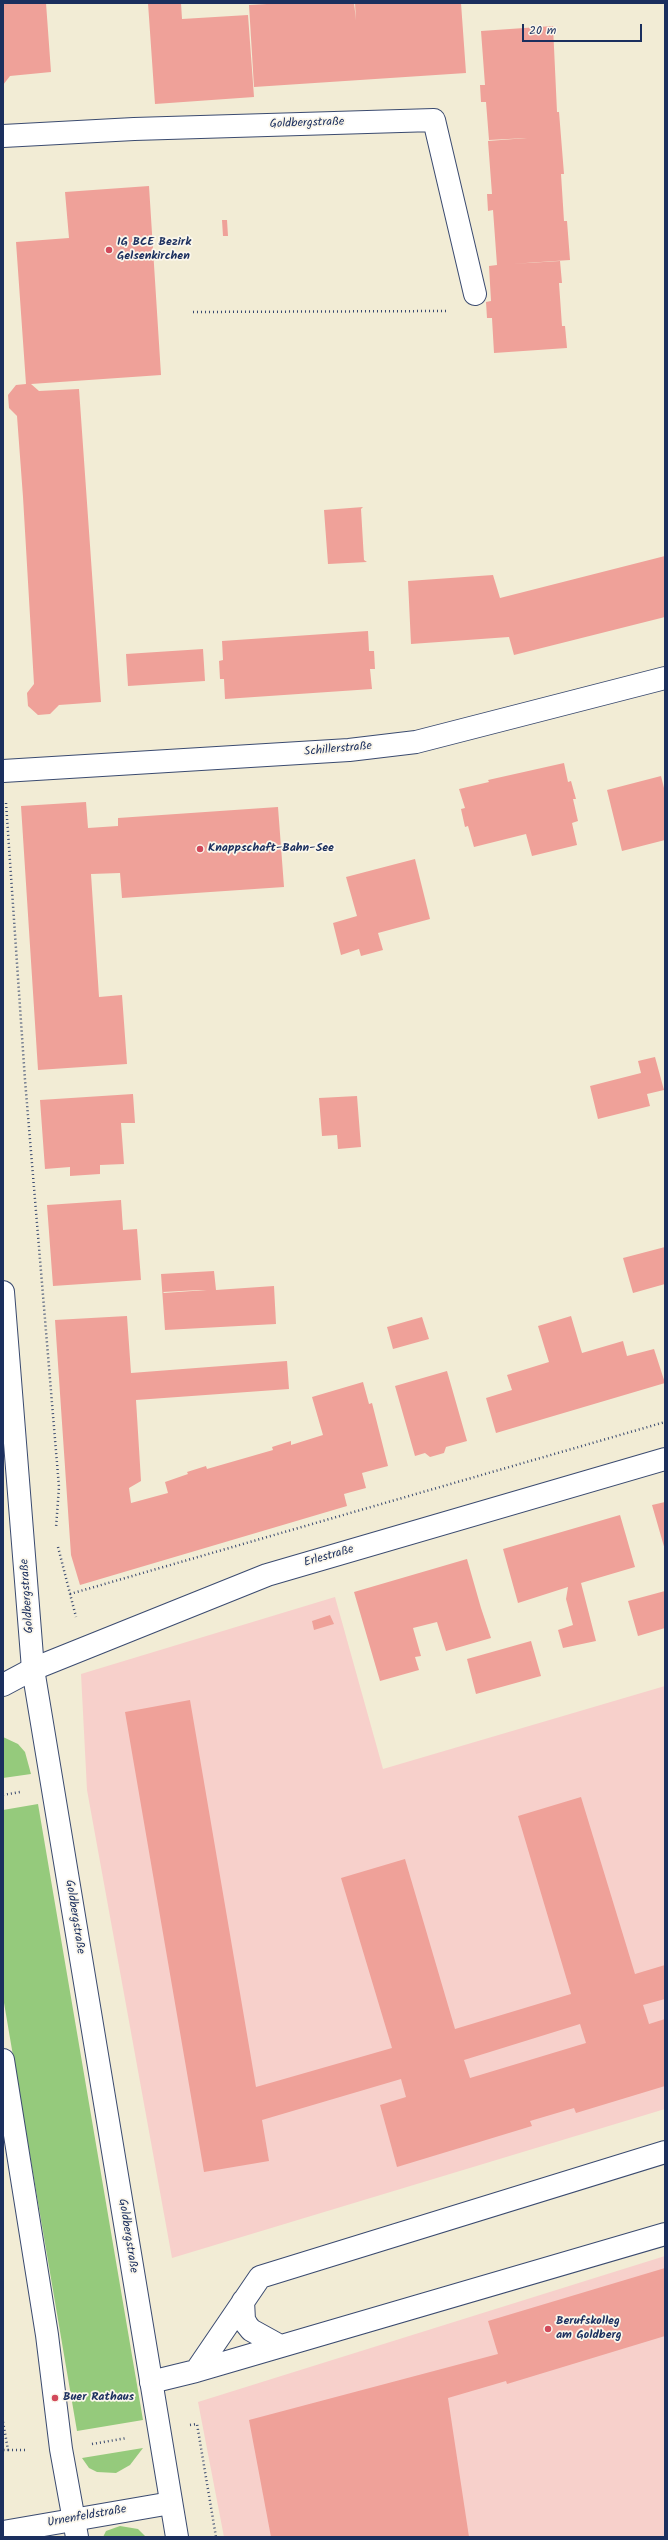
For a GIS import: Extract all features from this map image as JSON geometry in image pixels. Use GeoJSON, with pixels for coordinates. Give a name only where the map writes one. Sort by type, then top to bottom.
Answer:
{"type":"FeatureCollection","features":[{"type":"Feature","properties":{"kind":"street","name":"Goldbergstraße"},"geometry":{"type":"LineString","coordinates":[[3,136],[134,129],[434,120],[475,294]]}},
{"type":"Feature","properties":{"kind":"street","name":"Schillerstraße"},"geometry":{"type":"LineString","coordinates":[[3,771],[348,750],[416,742],[665,678]]}},
{"type":"Feature","properties":{"kind":"street","name":"Goldbergstraße"},"geometry":{"type":"LineString","coordinates":[[3,1292],[33,1669],[151,2382],[162,2432],[177,2537]]}},
{"type":"Feature","properties":{"kind":"street","name":"Erlestraße"},"geometry":{"type":"LineString","coordinates":[[3,1684],[33,1669],[267,1575],[665,1459]]}},
{"type":"Feature","properties":{"kind":"street"},"geometry":{"type":"LineString","coordinates":[[3,2060],[47,2335],[61,2449],[76,2528]]}},
{"type":"Feature","properties":{"kind":"street"},"geometry":{"type":"LineString","coordinates":[[196,2371],[260,2277],[665,2152]]}},
{"type":"Feature","properties":{"kind":"street"},"geometry":{"type":"LineString","coordinates":[[151,2382],[196,2371],[665,2234]]}},
{"type":"Feature","properties":{"kind":"street"},"geometry":{"type":"LineString","coordinates":[[243,2301],[244,2320],[251,2330],[280,2346]]}},
{"type":"Feature","properties":{"kind":"street","name":"Urnenfeldstraße"},"geometry":{"type":"LineString","coordinates":[[11,2533],[76,2528],[171,2503]]}},
{"type":"Feature","properties":{"kind":"path"},"geometry":{"type":"LineString","coordinates":[[193,312],[476,311],[475,294]]}},
{"type":"Feature","properties":{"kind":"path"},"geometry":{"type":"LineString","coordinates":[[3,771],[26,1087],[58,1487],[56,1531]]}},
{"type":"Feature","properties":{"kind":"path"},"geometry":{"type":"LineString","coordinates":[[70,1594],[665,1422]]}},
{"type":"Feature","properties":{"kind":"path"},"geometry":{"type":"LineString","coordinates":[[58,1545],[84,1649]]}},
{"type":"Feature","properties":{"kind":"path"},"geometry":{"type":"LineString","coordinates":[[3,2422],[8,2450],[3,2450]]}},
{"type":"Feature","properties":{"kind":"shaded area"},"geometry":{"type":"Polygon","coordinates":[[[335,1597],[383,1769],[665,1686],[665,2109],[172,2258],[87,1790],[81,1674],[335,1597]]]}},
{"type":"Feature","properties":{"kind":"shaded area","name":"Berufskolleg am Goldberg"},"geometry":{"type":"Polygon","coordinates":[[[665,2256],[665,2537],[224,2537],[198,2402],[665,2256]]]}},
{"type":"Feature","properties":{"kind":"green space"},"geometry":{"type":"Polygon","coordinates":[[[3,1737],[18,1744],[25,1752],[31,1774],[3,1778],[3,1737]]]}},
{"type":"Feature","properties":{"kind":"green space"},"geometry":{"type":"Polygon","coordinates":[[[38,1804],[143,2420],[77,2431],[3,1997],[3,1810],[38,1804]]]}},
{"type":"Feature","properties":{"kind":"green space"},"geometry":{"type":"Polygon","coordinates":[[[143,2448],[130,2465],[116,2473],[97,2472],[89,2468],[82,2458],[143,2448]]]}},
{"type":"Feature","properties":{"kind":"green space"},"geometry":{"type":"Polygon","coordinates":[[[120,2526],[138,2529],[146,2537],[103,2537],[106,2531],[120,2526]]]}},
{"type":"Feature","properties":{"kind":"building"},"geometry":{"type":"Polygon","coordinates":[[[3,3],[46,3],[51,72],[10,76],[3,85],[3,3]]]}},
{"type":"Feature","properties":{"kind":"building"},"geometry":{"type":"Polygon","coordinates":[[[148,3],[181,3],[182,19],[248,15],[254,97],[155,104],[148,3]]]}},
{"type":"Feature","properties":{"kind":"building"},"geometry":{"type":"Polygon","coordinates":[[[285,3],[354,3],[356,20],[355,3],[461,3],[466,73],[254,87],[249,5],[285,3]]]}},
{"type":"Feature","properties":{"kind":"building"},"geometry":{"type":"Polygon","coordinates":[[[553,26],[557,112],[559,112],[564,174],[561,174],[564,221],[567,221],[570,260],[511,264],[560,261],[562,283],[559,283],[562,326],[565,326],[567,348],[494,353],[492,318],[487,318],[486,302],[491,301],[489,266],[497,265],[493,210],[488,211],[487,194],[492,194],[488,141],[527,138],[489,140],[486,102],[481,102],[480,85],[485,85],[481,31],[553,26]]]}},
{"type":"Feature","properties":{"kind":"building"},"geometry":{"type":"Polygon","coordinates":[[[149,186],[161,375],[31,384],[39,391],[79,389],[101,702],[59,705],[50,714],[38,715],[28,706],[27,693],[34,684],[23,497],[17,416],[9,408],[8,395],[16,385],[26,384],[16,242],[69,238],[65,192],[149,186]]]}},
{"type":"Feature","properties":{"kind":"building"},"geometry":{"type":"Polygon","coordinates":[[[222,220],[227,220],[228,236],[223,236],[222,220]]]}},
{"type":"Feature","properties":{"kind":"building"},"geometry":{"type":"Polygon","coordinates":[[[363,507],[361,509],[364,560],[367,562],[328,564],[324,510],[363,507]]]}},
{"type":"Feature","properties":{"kind":"building"},"geometry":{"type":"Polygon","coordinates":[[[665,556],[665,617],[514,655],[509,637],[411,644],[408,581],[493,575],[500,598],[665,556]]]}},
{"type":"Feature","properties":{"kind":"building"},"geometry":{"type":"Polygon","coordinates":[[[368,631],[369,651],[374,651],[375,669],[370,669],[372,689],[225,699],[224,679],[220,679],[219,661],[223,660],[222,641],[368,631]]]}},
{"type":"Feature","properties":{"kind":"building"},"geometry":{"type":"Polygon","coordinates":[[[203,649],[205,681],[128,686],[126,654],[203,649]]]}},
{"type":"Feature","properties":{"kind":"building"},"geometry":{"type":"Polygon","coordinates":[[[564,763],[568,782],[571,781],[576,799],[573,799],[578,821],[572,823],[577,845],[532,856],[526,834],[474,847],[468,826],[465,827],[461,809],[465,808],[459,789],[489,782],[488,780],[564,763]]]}},
{"type":"Feature","properties":{"kind":"building"},"geometry":{"type":"Polygon","coordinates":[[[661,776],[665,792],[665,840],[622,851],[607,790],[661,776]]]}},
{"type":"Feature","properties":{"kind":"building"},"geometry":{"type":"Polygon","coordinates":[[[86,802],[88,828],[118,826],[118,818],[278,807],[284,887],[122,898],[120,873],[91,874],[99,997],[122,995],[127,1064],[38,1070],[21,806],[86,802]]]}},
{"type":"Feature","properties":{"kind":"building"},"geometry":{"type":"Polygon","coordinates":[[[415,859],[430,919],[378,933],[383,950],[361,956],[359,949],[341,955],[333,923],[357,916],[346,877],[415,859]]]}},
{"type":"Feature","properties":{"kind":"building"},"geometry":{"type":"Polygon","coordinates":[[[655,1057],[664,1090],[647,1094],[650,1106],[598,1119],[590,1086],[641,1073],[638,1061],[655,1057]]]}},
{"type":"Feature","properties":{"kind":"building"},"geometry":{"type":"Polygon","coordinates":[[[133,1094],[135,1123],[121,1123],[124,1164],[100,1165],[100,1174],[70,1176],[70,1167],[45,1169],[40,1100],[133,1094]]]}},
{"type":"Feature","properties":{"kind":"building"},"geometry":{"type":"Polygon","coordinates":[[[357,1096],[361,1147],[338,1149],[337,1135],[322,1136],[319,1098],[357,1096]]]}},
{"type":"Feature","properties":{"kind":"building"},"geometry":{"type":"Polygon","coordinates":[[[121,1200],[123,1230],[137,1229],[141,1280],[53,1286],[47,1205],[121,1200]]]}},
{"type":"Feature","properties":{"kind":"building"},"geometry":{"type":"Polygon","coordinates":[[[665,1247],[665,1284],[633,1293],[623,1258],[665,1247]]]}},
{"type":"Feature","properties":{"kind":"building"},"geometry":{"type":"Polygon","coordinates":[[[214,1271],[216,1290],[274,1286],[276,1324],[165,1330],[161,1274],[214,1271]],[[207,1290],[163,1292],[164,1293],[207,1290]]]}},
{"type":"Feature","properties":{"kind":"building"},"geometry":{"type":"Polygon","coordinates":[[[127,1316],[131,1373],[287,1361],[289,1389],[136,1400],[141,1481],[129,1488],[131,1503],[168,1493],[165,1482],[188,1474],[187,1472],[206,1466],[207,1469],[273,1450],[272,1447],[291,1441],[291,1445],[323,1435],[312,1397],[363,1382],[369,1404],[372,1403],[388,1466],[362,1473],[366,1488],[344,1494],[347,1506],[80,1585],[71,1555],[55,1320],[127,1316]]]}},
{"type":"Feature","properties":{"kind":"building"},"geometry":{"type":"Polygon","coordinates":[[[571,1316],[582,1353],[623,1341],[627,1356],[654,1349],[665,1383],[496,1433],[486,1398],[512,1390],[507,1375],[549,1362],[538,1326],[571,1316]]]}},
{"type":"Feature","properties":{"kind":"building"},"geometry":{"type":"Polygon","coordinates":[[[422,1317],[429,1339],[393,1349],[387,1327],[422,1317]]]}},
{"type":"Feature","properties":{"kind":"building"},"geometry":{"type":"Polygon","coordinates":[[[447,1371],[467,1441],[446,1447],[444,1453],[430,1457],[425,1453],[415,1456],[395,1386],[447,1371]]]}},
{"type":"Feature","properties":{"kind":"building"},"geometry":{"type":"Polygon","coordinates":[[[665,1502],[665,1550],[652,1505],[665,1502]]]}},
{"type":"Feature","properties":{"kind":"building"},"geometry":{"type":"Polygon","coordinates":[[[620,1515],[635,1567],[581,1583],[596,1641],[563,1648],[558,1630],[573,1625],[566,1599],[568,1587],[518,1603],[503,1549],[620,1515]]]}},
{"type":"Feature","properties":{"kind":"building"},"geometry":{"type":"Polygon","coordinates":[[[467,1559],[491,1638],[446,1651],[437,1622],[413,1628],[421,1656],[415,1657],[419,1670],[380,1681],[354,1592],[467,1559]]]}},
{"type":"Feature","properties":{"kind":"building"},"geometry":{"type":"Polygon","coordinates":[[[665,1591],[665,1628],[638,1636],[628,1601],[665,1591]]]}},
{"type":"Feature","properties":{"kind":"building"},"geometry":{"type":"Polygon","coordinates":[[[330,1615],[334,1624],[314,1630],[312,1621],[330,1615]]]}},
{"type":"Feature","properties":{"kind":"building"},"geometry":{"type":"Polygon","coordinates":[[[531,1641],[541,1676],[476,1694],[467,1659],[531,1641]]]}},
{"type":"Feature","properties":{"kind":"building"},"geometry":{"type":"Polygon","coordinates":[[[190,1700],[256,2087],[392,2048],[341,1878],[405,1859],[455,2029],[571,1994],[518,1816],[581,1797],[635,1974],[665,1965],[665,1999],[643,2005],[649,2024],[665,2019],[665,2086],[576,2113],[574,2108],[530,2121],[532,2126],[397,2167],[380,2105],[406,2097],[401,2079],[262,2120],[269,2161],[204,2172],[125,1712],[190,1700]],[[580,2024],[464,2060],[470,2078],[586,2043],[580,2024]]]}},
{"type":"Feature","properties":{"kind":"building"},"geometry":{"type":"Polygon","coordinates":[[[665,2268],[665,2336],[507,2384],[506,2381],[448,2398],[469,2537],[271,2537],[249,2420],[498,2354],[488,2321],[665,2268]]]}},
{"type":"Feature","properties":{"kind":"place","name":"IG BCE Bezirk Gelsenkirchen"},"geometry":{"type":"Point","coordinates":[109,250]}},
{"type":"Feature","properties":{"kind":"place","name":"Knappschaft-Bahn-See"},"geometry":{"type":"Point","coordinates":[200,849]}},
{"type":"Feature","properties":{"kind":"place","name":"Berufskolleg am Goldberg"},"geometry":{"type":"Point","coordinates":[548,2329]}},
{"type":"Feature","properties":{"kind":"place","name":"Buer Rathaus"},"geometry":{"type":"Point","coordinates":[55,2398]}}]}
